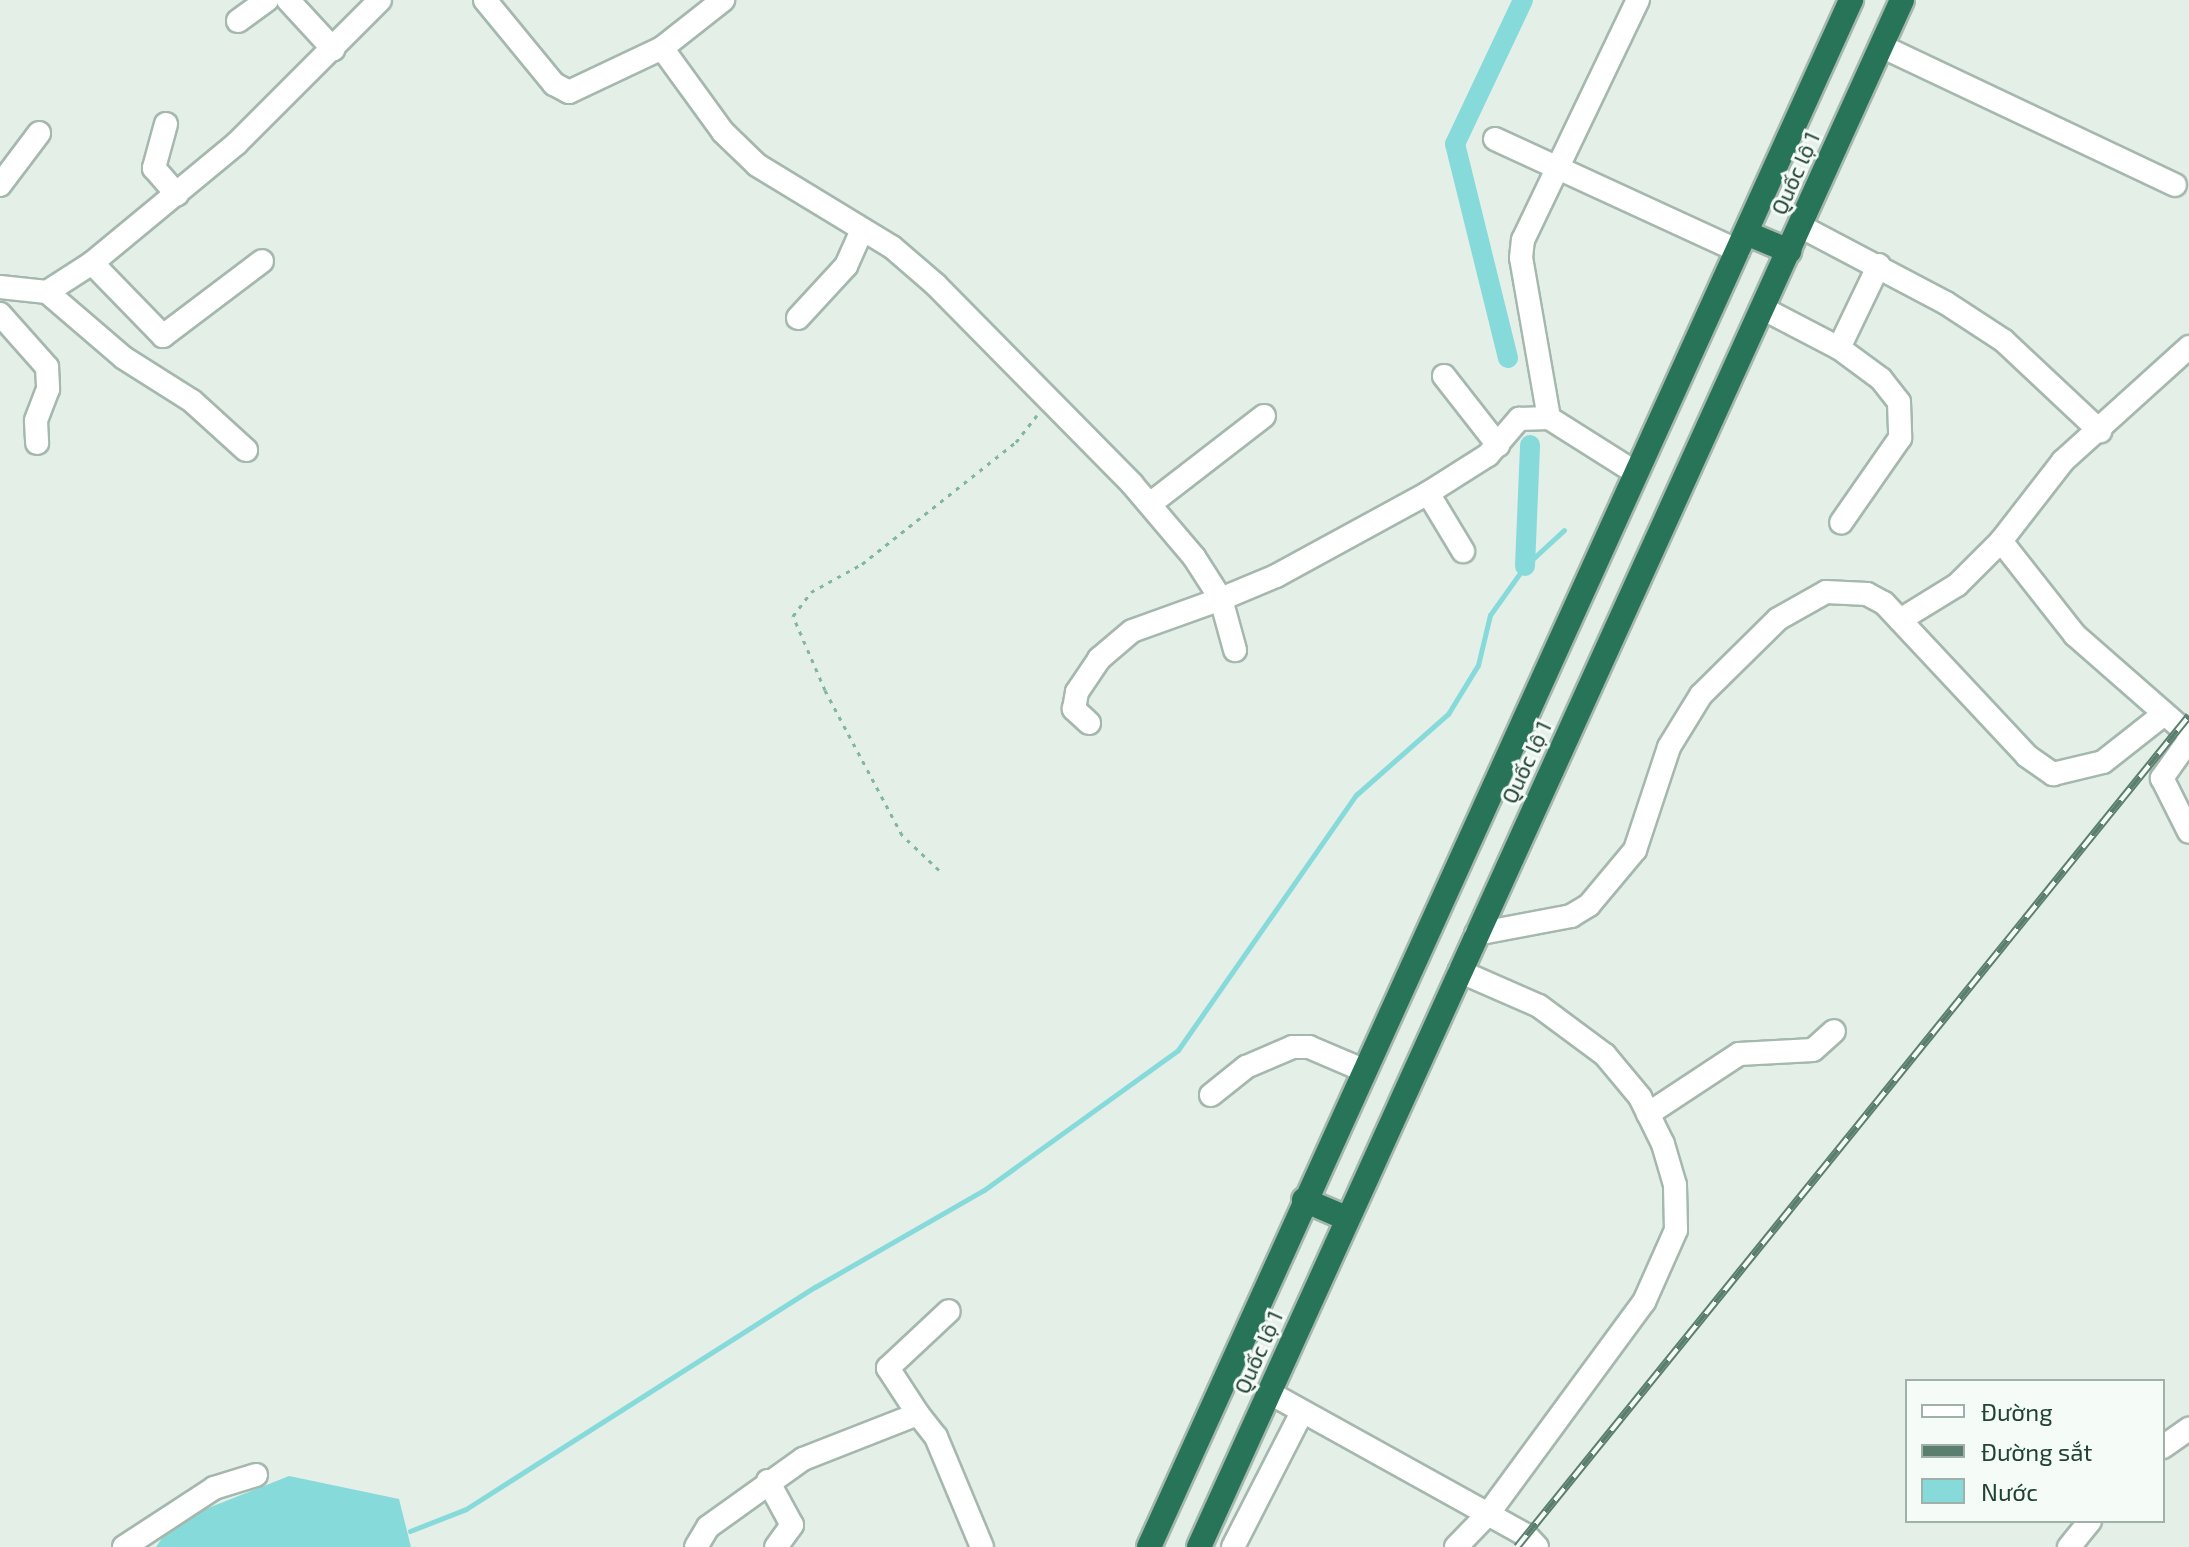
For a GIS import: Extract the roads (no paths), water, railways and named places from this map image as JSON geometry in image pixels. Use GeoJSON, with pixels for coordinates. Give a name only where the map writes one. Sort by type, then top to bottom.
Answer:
{"type":"FeatureCollection","features":[{"type":"Feature","properties":{"kind":"highway","name":"Quốc lộ 1"},"geometry":{"type":"LineString","coordinates":[[1149,1547],[1851,0]]}},
{"type":"Feature","properties":{"kind":"highway","name":"Quốc lộ 1"},"geometry":{"type":"LineString","coordinates":[[1199,1547],[1902,0]]}},
{"type":"Feature","properties":{"kind":"highway"},"geometry":{"type":"LineString","coordinates":[[1742,242],[1789,251]]}},
{"type":"Feature","properties":{"kind":"highway"},"geometry":{"type":"LineString","coordinates":[[1304,1200],[1346,1218]]}},
{"type":"Feature","properties":{"kind":"street"},"geometry":{"type":"LineString","coordinates":[[238,21],[267,0]]}},
{"type":"Feature","properties":{"kind":"street"},"geometry":{"type":"LineString","coordinates":[[288,0],[333,49]]}},
{"type":"Feature","properties":{"kind":"street"},"geometry":{"type":"LineString","coordinates":[[47,292],[92,263],[177,194],[333,49],[380,0]]}},
{"type":"Feature","properties":{"kind":"street"},"geometry":{"type":"LineString","coordinates":[[485,0],[562,91],[569,92],[662,48],[723,0]]}},
{"type":"Feature","properties":{"kind":"street"},"geometry":{"type":"LineString","coordinates":[[1549,418],[1521,258],[1523,240],[1638,0]]}},
{"type":"Feature","properties":{"kind":"street"},"geometry":{"type":"LineString","coordinates":[[1881,46],[2175,185]]}},
{"type":"Feature","properties":{"kind":"street"},"geometry":{"type":"LineString","coordinates":[[662,48],[746,156],[900,253],[936,285],[1150,504],[1221,599],[1235,650]]}},
{"type":"Feature","properties":{"kind":"street"},"geometry":{"type":"LineString","coordinates":[[166,124],[154,168],[177,194]]}},
{"type":"Feature","properties":{"kind":"street"},"geometry":{"type":"LineString","coordinates":[[0,185],[39,133]]}},
{"type":"Feature","properties":{"kind":"street"},"geometry":{"type":"LineString","coordinates":[[1495,139],[1742,242]]}},
{"type":"Feature","properties":{"kind":"street"},"geometry":{"type":"LineString","coordinates":[[1800,226],[1879,265],[2004,341],[2096,427]]}},
{"type":"Feature","properties":{"kind":"street"},"geometry":{"type":"LineString","coordinates":[[798,318],[846,266],[862,230]]}},
{"type":"Feature","properties":{"kind":"street"},"geometry":{"type":"LineString","coordinates":[[92,263],[163,336],[262,261]]}},
{"type":"Feature","properties":{"kind":"street"},"geometry":{"type":"LineString","coordinates":[[1839,348],[1879,265]]}},
{"type":"Feature","properties":{"kind":"street"},"geometry":{"type":"LineString","coordinates":[[0,287],[47,292],[124,358],[192,401],[246,450]]}},
{"type":"Feature","properties":{"kind":"street"},"geometry":{"type":"LineString","coordinates":[[1762,308],[1839,348],[1881,379],[1899,402],[1903,421],[1900,438],[1841,523]]}},
{"type":"Feature","properties":{"kind":"street"},"geometry":{"type":"LineString","coordinates":[[0,314],[47,367],[48,389],[36,421],[37,443]]}},
{"type":"Feature","properties":{"kind":"street"},"geometry":{"type":"LineString","coordinates":[[1900,620],[1957,585],[2001,541],[2063,461],[2096,427],[2189,347]]}},
{"type":"Feature","properties":{"kind":"street"},"geometry":{"type":"LineString","coordinates":[[1444,376],[1498,445]]}},
{"type":"Feature","properties":{"kind":"street"},"geometry":{"type":"LineString","coordinates":[[1150,504],[1264,416]]}},
{"type":"Feature","properties":{"kind":"street"},"geometry":{"type":"LineString","coordinates":[[1089,723],[1074,705],[1085,675],[1099,659],[1136,629],[1276,576],[1428,493],[1498,445],[1519,419],[1549,418],[1636,473]]}},
{"type":"Feature","properties":{"kind":"street"},"geometry":{"type":"LineString","coordinates":[[1428,493],[1463,551]]}},
{"type":"Feature","properties":{"kind":"street"},"geometry":{"type":"LineString","coordinates":[[2001,541],[2075,635],[2178,727]]}},
{"type":"Feature","properties":{"kind":"street"},"geometry":{"type":"LineString","coordinates":[[1476,934],[1571,916],[1603,890],[1643,833],[1678,725],[1736,655],[1778,619],[1826,592],[1845,590],[1867,594],[1900,620],[2027,756],[2053,774],[2103,762],[2178,727]]}},
{"type":"Feature","properties":{"kind":"street"},"geometry":{"type":"LineString","coordinates":[[2178,727],[2162,778],[2189,832]]}},
{"type":"Feature","properties":{"kind":"street"},"geometry":{"type":"LineString","coordinates":[[1456,1547],[1488,1514],[1661,1274],[1676,1230],[1675,1185],[1648,1114],[1605,1055],[1575,1028],[1539,1006],[1459,971]]}},
{"type":"Feature","properties":{"kind":"street"},"geometry":{"type":"LineString","coordinates":[[1648,1114],[1739,1054],[1813,1050],[1834,1031]]}},
{"type":"Feature","properties":{"kind":"street"},"geometry":{"type":"LineString","coordinates":[[1211,1095],[1246,1067],[1293,1047],[1309,1047],[1363,1070]]}},
{"type":"Feature","properties":{"kind":"street"},"geometry":{"type":"LineString","coordinates":[[949,1311],[888,1368],[936,1437],[982,1547]]}},
{"type":"Feature","properties":{"kind":"street"},"geometry":{"type":"LineString","coordinates":[[1268,1392],[1488,1514],[1537,1547]]}},
{"type":"Feature","properties":{"kind":"street"},"geometry":{"type":"LineString","coordinates":[[1233,1547],[1302,1412]]}},
{"type":"Feature","properties":{"kind":"street"},"geometry":{"type":"LineString","coordinates":[[696,1547],[708,1527],[768,1481],[821,1450],[918,1414]]}},
{"type":"Feature","properties":{"kind":"street"},"geometry":{"type":"LineString","coordinates":[[124,1547],[214,1488],[256,1475]]}},
{"type":"Feature","properties":{"kind":"street"},"geometry":{"type":"LineString","coordinates":[[768,1481],[792,1525],[776,1547]]}},
{"type":"Feature","properties":{"kind":"street"},"geometry":{"type":"LineString","coordinates":[[2069,1547],[2088,1523]]}},
{"type":"Feature","properties":{"kind":"water"},"geometry":{"type":"Polygon","coordinates":[[[289,1476],[399,1499],[411,1547],[156,1547],[173,1522],[289,1476]]]}},
{"type":"Feature","properties":{"kind":"waterway"},"geometry":{"type":"LineString","coordinates":[[1508,358],[1455,144],[1523,0]]}},
{"type":"Feature","properties":{"kind":"waterway"},"geometry":{"type":"LineString","coordinates":[[1525,566],[1530,445]]}},
{"type":"Feature","properties":{"kind":"waterway"},"geometry":{"type":"LineString","coordinates":[[410,1531],[466,1509],[815,1287],[984,1190],[1178,1050],[1356,795],[1448,714],[1478,665],[1490,615],[1525,566],[1564,530]]}},
{"type":"Feature","properties":{"kind":"railway"},"geometry":{"type":"LineString","coordinates":[[1517,1547],[2189,716]]}}]}
